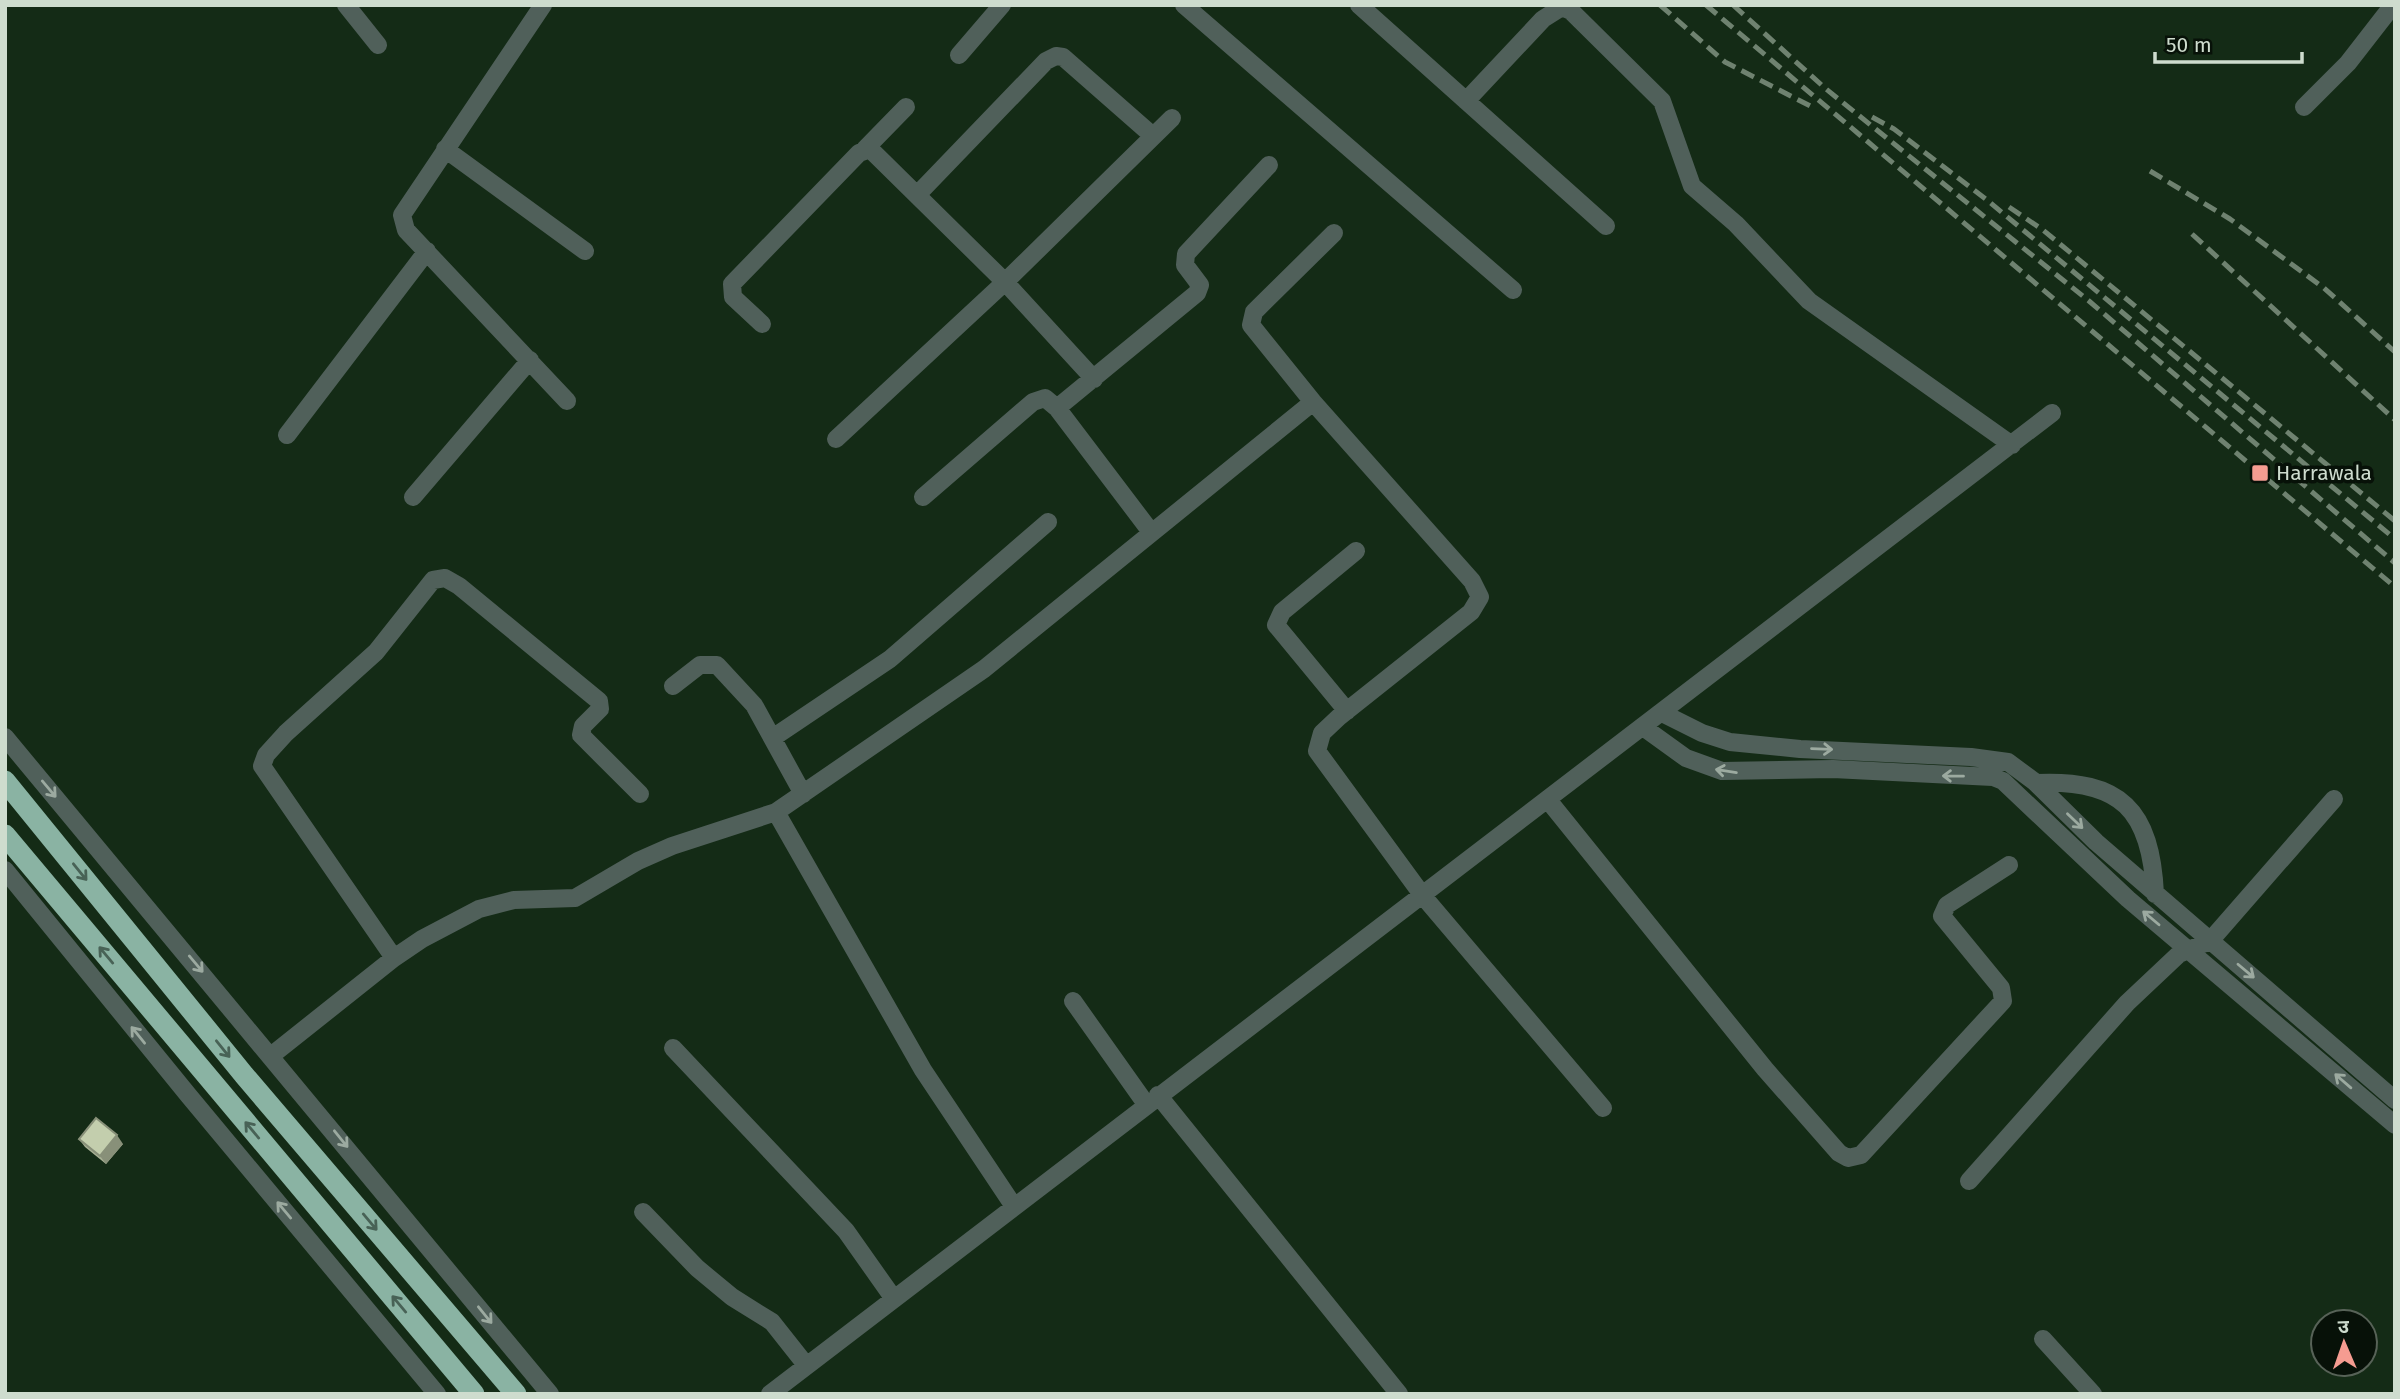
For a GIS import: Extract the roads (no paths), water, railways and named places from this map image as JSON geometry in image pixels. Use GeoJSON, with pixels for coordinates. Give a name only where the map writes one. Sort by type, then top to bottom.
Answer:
{"type":"FeatureCollection","features":[{"type":"Feature","properties":{"kind":"highway"},"geometry":{"type":"LineString","coordinates":[[5,781],[244,1075],[516,1394]]}},
{"type":"Feature","properties":{"kind":"highway"},"geometry":{"type":"LineString","coordinates":[[5,835],[474,1394]]}},
{"type":"Feature","properties":{"kind":"street"},"geometry":{"type":"LineString","coordinates":[[346,5],[378,45]]}},
{"type":"Feature","properties":{"kind":"street"},"geometry":{"type":"LineString","coordinates":[[543,5],[401,215],[406,230],[567,401]]}},
{"type":"Feature","properties":{"kind":"street"},"geometry":{"type":"LineString","coordinates":[[959,55],[1002,5]]}},
{"type":"Feature","properties":{"kind":"street"},"geometry":{"type":"LineString","coordinates":[[1184,5],[1513,290]]}},
{"type":"Feature","properties":{"kind":"street"},"geometry":{"type":"LineString","coordinates":[[1359,5],[1606,226]]}},
{"type":"Feature","properties":{"kind":"street"},"geometry":{"type":"LineString","coordinates":[[2304,107],[2348,63],[2393,5]]}},
{"type":"Feature","properties":{"kind":"street"},"geometry":{"type":"LineString","coordinates":[[1466,101],[1543,19],[1562,7],[1571,10],[1662,101],[1692,186],[1736,224],[1809,301],[1858,339],[2012,445]]}},
{"type":"Feature","properties":{"kind":"street"},"geometry":{"type":"LineString","coordinates":[[917,195],[1034,73],[1056,56],[1063,57],[1153,136]]}},
{"type":"Feature","properties":{"kind":"street"},"geometry":{"type":"LineString","coordinates":[[762,324],[733,297],[732,284],[906,107]]}},
{"type":"Feature","properties":{"kind":"street"},"geometry":{"type":"LineString","coordinates":[[836,439],[1005,282],[1172,118]]}},
{"type":"Feature","properties":{"kind":"street"},"geometry":{"type":"LineString","coordinates":[[445,149],[585,251]]}},
{"type":"Feature","properties":{"kind":"street"},"geometry":{"type":"LineString","coordinates":[[865,149],[875,152],[1005,282],[1094,379]]}},
{"type":"Feature","properties":{"kind":"street"},"geometry":{"type":"LineString","coordinates":[[1057,408],[1198,293],[1200,285],[1185,265],[1186,254],[1269,165]]}},
{"type":"Feature","properties":{"kind":"street"},"geometry":{"type":"LineString","coordinates":[[1334,233],[1250,319],[1255,334],[1472,581],[1480,597],[1471,612],[1322,733],[1317,751],[1423,897],[1603,1108]]}},
{"type":"Feature","properties":{"kind":"street"},"geometry":{"type":"LineString","coordinates":[[287,435],[427,251]]}},
{"type":"Feature","properties":{"kind":"street"},"geometry":{"type":"LineString","coordinates":[[413,497],[530,360]]}},
{"type":"Feature","properties":{"kind":"street"},"geometry":{"type":"LineString","coordinates":[[923,497],[1039,398],[1045,398],[1057,408],[1151,533]]}},
{"type":"Feature","properties":{"kind":"street"},"geometry":{"type":"LineString","coordinates":[[272,1055],[394,958],[422,939],[479,909],[514,900],[575,898],[638,861],[672,846],[776,812],[973,678],[1313,402]]}},
{"type":"Feature","properties":{"kind":"street"},"geometry":{"type":"LineString","coordinates":[[769,1394],[1013,1205],[1423,897],[2052,413]]}},
{"type":"Feature","properties":{"kind":"street"},"geometry":{"type":"LineString","coordinates":[[774,737],[900,651],[1048,522]]}},
{"type":"Feature","properties":{"kind":"street"},"geometry":{"type":"LineString","coordinates":[[1347,710],[1276,625],[1282,612],[1356,551]]}},
{"type":"Feature","properties":{"kind":"street"},"geometry":{"type":"LineString","coordinates":[[394,958],[262,766],[266,755],[286,733],[371,657],[433,580],[445,578],[459,586],[599,701],[600,709],[583,726],[581,735],[640,794]]}},
{"type":"Feature","properties":{"kind":"street"},"geometry":{"type":"LineString","coordinates":[[673,686],[700,665],[718,665],[754,705],[803,794]]}},
{"type":"Feature","properties":{"kind":"street"},"geometry":{"type":"LineString","coordinates":[[1662,713],[1702,733],[1730,741],[2008,762],[2036,783],[2155,894],[2395,1100]]}},
{"type":"Feature","properties":{"kind":"street"},"geometry":{"type":"LineString","coordinates":[[1643,727],[1686,758],[1722,771],[1833,769],[2000,780],[2128,899],[2395,1125]]}},
{"type":"Feature","properties":{"kind":"street"},"geometry":{"type":"LineString","coordinates":[[5,737],[272,1055],[550,1394]]}},
{"type":"Feature","properties":{"kind":"street"},"geometry":{"type":"LineString","coordinates":[[2000,780],[2008,762]]}},
{"type":"Feature","properties":{"kind":"street"},"geometry":{"type":"LineString","coordinates":[[2036,783],[2075,782],[2092,786],[2122,803],[2148,837],[2155,894]]}},
{"type":"Feature","properties":{"kind":"street"},"geometry":{"type":"LineString","coordinates":[[1969,1181],[2127,1003],[2164,965],[2189,949],[2210,941],[2334,799]]}},
{"type":"Feature","properties":{"kind":"street"},"geometry":{"type":"LineString","coordinates":[[1548,800],[1765,1069],[1839,1153],[1847,1158],[1861,1154],[2003,1001],[2001,988],[1942,916],[1947,905],[2009,865]]}},
{"type":"Feature","properties":{"kind":"street"},"geometry":{"type":"LineString","coordinates":[[776,812],[923,1070],[1013,1205]]}},
{"type":"Feature","properties":{"kind":"street"},"geometry":{"type":"LineString","coordinates":[[5,870],[188,1097],[437,1394]]}},
{"type":"Feature","properties":{"kind":"street"},"geometry":{"type":"LineString","coordinates":[[1073,1001],[1152,1100],[1399,1394]]}},
{"type":"Feature","properties":{"kind":"street"},"geometry":{"type":"LineString","coordinates":[[673,1048],[846,1231],[894,1298]]}},
{"type":"Feature","properties":{"kind":"street"},"geometry":{"type":"LineString","coordinates":[[643,1212],[697,1268],[732,1297],[772,1322],[806,1365]]}},
{"type":"Feature","properties":{"kind":"street"},"geometry":{"type":"LineString","coordinates":[[2043,1339],[2093,1394]]}},
{"type":"Feature","properties":{"kind":"railway"},"geometry":{"type":"LineString","coordinates":[[1660,5],[1725,62],[1816,109]]}},
{"type":"Feature","properties":{"kind":"railway"},"geometry":{"type":"LineString","coordinates":[[1706,5],[2395,587]]}},
{"type":"Feature","properties":{"kind":"railway"},"geometry":{"type":"LineString","coordinates":[[1733,5],[1826,89],[2089,301],[2395,563]]}},
{"type":"Feature","properties":{"kind":"railway"},"geometry":{"type":"LineString","coordinates":[[1872,117],[1894,129],[1987,200],[2395,539]]}},
{"type":"Feature","properties":{"kind":"railway"},"geometry":{"type":"LineString","coordinates":[[2150,171],[2230,219],[2324,288],[2395,352]]}},
{"type":"Feature","properties":{"kind":"railway"},"geometry":{"type":"LineString","coordinates":[[2009,207],[2043,230],[2395,521]]}},
{"type":"Feature","properties":{"kind":"railway"},"geometry":{"type":"LineString","coordinates":[[2192,234],[2395,420]]}},
{"type":"Feature","properties":{"kind":"place","name":"Harrawala"},"geometry":{"type":"Point","coordinates":[2260,473]}}]}
